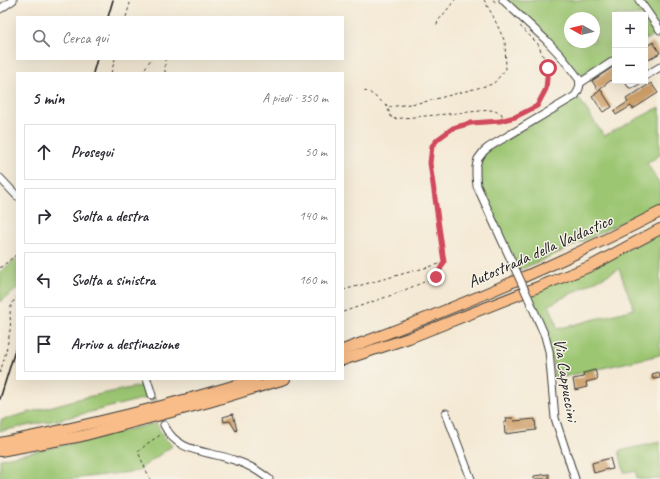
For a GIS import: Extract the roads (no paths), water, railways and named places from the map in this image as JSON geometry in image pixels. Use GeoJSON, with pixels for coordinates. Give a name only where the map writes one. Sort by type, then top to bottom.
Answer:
{"type":"FeatureCollection","features":[{"type":"Feature","properties":{"kind":"highway","name":"Autostrada della Valdastico"},"geometry":{"type":"LineString","coordinates":[[344,350],[438,314],[543,269],[588,249],[660,212]]}},
{"type":"Feature","properties":{"kind":"highway","name":"Autostrada della Valdastico"},"geometry":{"type":"LineString","coordinates":[[344,360],[409,338],[591,266],[660,229]]}},
{"type":"Feature","properties":{"kind":"highway"},"geometry":{"type":"LineString","coordinates":[[0,443],[125,416],[253,380]]}},
{"type":"Feature","properties":{"kind":"highway"},"geometry":{"type":"LineString","coordinates":[[0,451],[82,436],[209,402],[282,380]]}},
{"type":"Feature","properties":{"kind":"street"},"geometry":{"type":"LineString","coordinates":[[0,9],[13,0]]}},
{"type":"Feature","properties":{"kind":"street"},"geometry":{"type":"LineString","coordinates":[[639,0],[660,30]]}},
{"type":"Feature","properties":{"kind":"street"},"geometry":{"type":"LineString","coordinates":[[502,3],[561,56],[579,78],[580,83],[612,62]]}},
{"type":"Feature","properties":{"kind":"street"},"geometry":{"type":"LineString","coordinates":[[648,74],[660,67]]}},
{"type":"Feature","properties":{"kind":"street","name":"Via Cappuccini"},"geometry":{"type":"LineString","coordinates":[[575,479],[555,418],[549,351],[545,336],[477,186],[476,176],[478,159],[489,147],[575,96],[579,90],[580,83]]}},
{"type":"Feature","properties":{"kind":"street"},"geometry":{"type":"LineString","coordinates":[[0,178],[16,195]]}},
{"type":"Feature","properties":{"kind":"street"},"geometry":{"type":"LineString","coordinates":[[147,380],[152,395]]}},
{"type":"Feature","properties":{"kind":"street"},"geometry":{"type":"LineString","coordinates":[[446,414],[471,479]]}},
{"type":"Feature","properties":{"kind":"street"},"geometry":{"type":"LineString","coordinates":[[166,428],[174,440],[179,444],[251,466],[269,479]]}},
{"type":"Feature","properties":{"kind":"tunnel"},"geometry":{"type":"LineString","coordinates":[[152,395],[164,425]]}},
{"type":"Feature","properties":{"kind":"railway"},"geometry":{"type":"LineString","coordinates":[[108,16],[113,0]]}},
{"type":"Feature","properties":{"kind":"railway"},"geometry":{"type":"LineString","coordinates":[[93,72],[97,60]]}},
{"type":"Feature","properties":{"kind":"railway"},"geometry":{"type":"LineString","coordinates":[[0,399],[16,347]]}}]}
